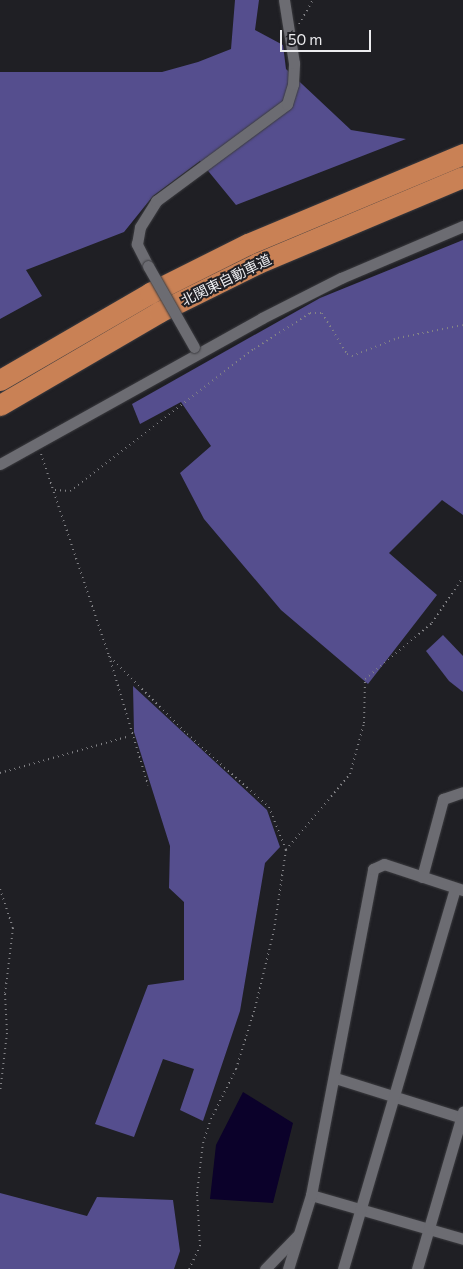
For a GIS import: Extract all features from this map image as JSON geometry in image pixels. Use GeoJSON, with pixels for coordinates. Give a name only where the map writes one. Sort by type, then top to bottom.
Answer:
{"type":"FeatureCollection","features":[{"type":"Feature","properties":{"kind":"highway","name":"北関東自動車道"},"geometry":{"type":"LineString","coordinates":[[0,380],[150,293],[248,244],[463,154]]}},
{"type":"Feature","properties":{"kind":"highway","name":"北関東自動車道"},"geometry":{"type":"LineString","coordinates":[[0,405],[159,312],[258,263],[463,177]]}},
{"type":"Feature","properties":{"kind":"street"},"geometry":{"type":"LineString","coordinates":[[196,350],[137,244],[140,227],[156,201],[286,104],[293,77],[291,39],[284,0]]}},
{"type":"Feature","properties":{"kind":"street"},"geometry":{"type":"LineString","coordinates":[[0,464],[196,350],[341,278],[463,226]]}},
{"type":"Feature","properties":{"kind":"street"},"geometry":{"type":"LineString","coordinates":[[422,877],[443,799],[463,792]]}},
{"type":"Feature","properties":{"kind":"street"},"geometry":{"type":"LineString","coordinates":[[288,1269],[311,1195],[373,869],[384,864],[459,889],[393,1097],[343,1269]]}},
{"type":"Feature","properties":{"kind":"street"},"geometry":{"type":"LineString","coordinates":[[334,1078],[462,1116],[417,1269]]}},
{"type":"Feature","properties":{"kind":"street"},"geometry":{"type":"LineString","coordinates":[[311,1195],[463,1239]]}},
{"type":"Feature","properties":{"kind":"street"},"geometry":{"type":"LineString","coordinates":[[265,1269],[298,1235]]}},
{"type":"Feature","properties":{"kind":"path"},"geometry":{"type":"LineString","coordinates":[[291,39],[313,0]]}},
{"type":"Feature","properties":{"kind":"path"},"geometry":{"type":"LineString","coordinates":[[55,490],[70,491],[254,349],[310,313],[322,313],[347,354],[352,356],[398,338],[463,325]]}},
{"type":"Feature","properties":{"kind":"path"},"geometry":{"type":"LineString","coordinates":[[37,442],[55,490],[110,656],[131,736],[148,785]]}},
{"type":"Feature","properties":{"kind":"path"},"geometry":{"type":"LineString","coordinates":[[286,850],[350,774],[362,737],[365,679],[432,623],[463,577]]}},
{"type":"Feature","properties":{"kind":"path"},"geometry":{"type":"LineString","coordinates":[[110,656],[187,734],[269,807],[286,850],[274,930],[247,1036],[236,1069],[211,1119],[204,1143],[197,1193],[200,1246],[189,1269]]}},
{"type":"Feature","properties":{"kind":"path"},"geometry":{"type":"LineString","coordinates":[[0,773],[131,736]]}},
{"type":"Feature","properties":{"kind":"path"},"geometry":{"type":"LineString","coordinates":[[0,889],[13,928],[5,994],[7,1033],[0,1093]]}},
{"type":"Feature","properties":{"kind":"shaded area"},"geometry":{"type":"Polygon","coordinates":[[[235,0],[259,0],[255,30],[283,45],[286,69],[351,130],[406,139],[236,205],[200,161],[153,196],[124,232],[26,270],[42,296],[0,319],[0,72],[162,72],[198,62],[231,49],[235,0]]]}},
{"type":"Feature","properties":{"kind":"shaded area"},"geometry":{"type":"Polygon","coordinates":[[[463,240],[463,515],[442,500],[389,553],[437,595],[368,684],[281,610],[204,519],[180,473],[211,446],[181,402],[140,424],[132,404],[320,298],[463,240]]]}},
{"type":"Feature","properties":{"kind":"shaded area"},"geometry":{"type":"Polygon","coordinates":[[[443,635],[463,656],[463,692],[449,681],[426,651],[443,635]]]}},
{"type":"Feature","properties":{"kind":"shaded area"},"geometry":{"type":"Polygon","coordinates":[[[133,686],[267,810],[280,847],[265,863],[240,1011],[203,1121],[180,1110],[194,1069],[163,1059],[134,1137],[95,1124],[148,985],[184,980],[184,902],[169,888],[170,846],[134,732],[133,686]]]}},
{"type":"Feature","properties":{"kind":"shaded area"},"geometry":{"type":"Polygon","coordinates":[[[243,1092],[293,1123],[273,1203],[210,1199],[216,1145],[243,1092]]]}},
{"type":"Feature","properties":{"kind":"shaded area"},"geometry":{"type":"Polygon","coordinates":[[[0,1193],[87,1216],[97,1197],[173,1200],[180,1251],[174,1269],[0,1269],[0,1193]]]}}]}
